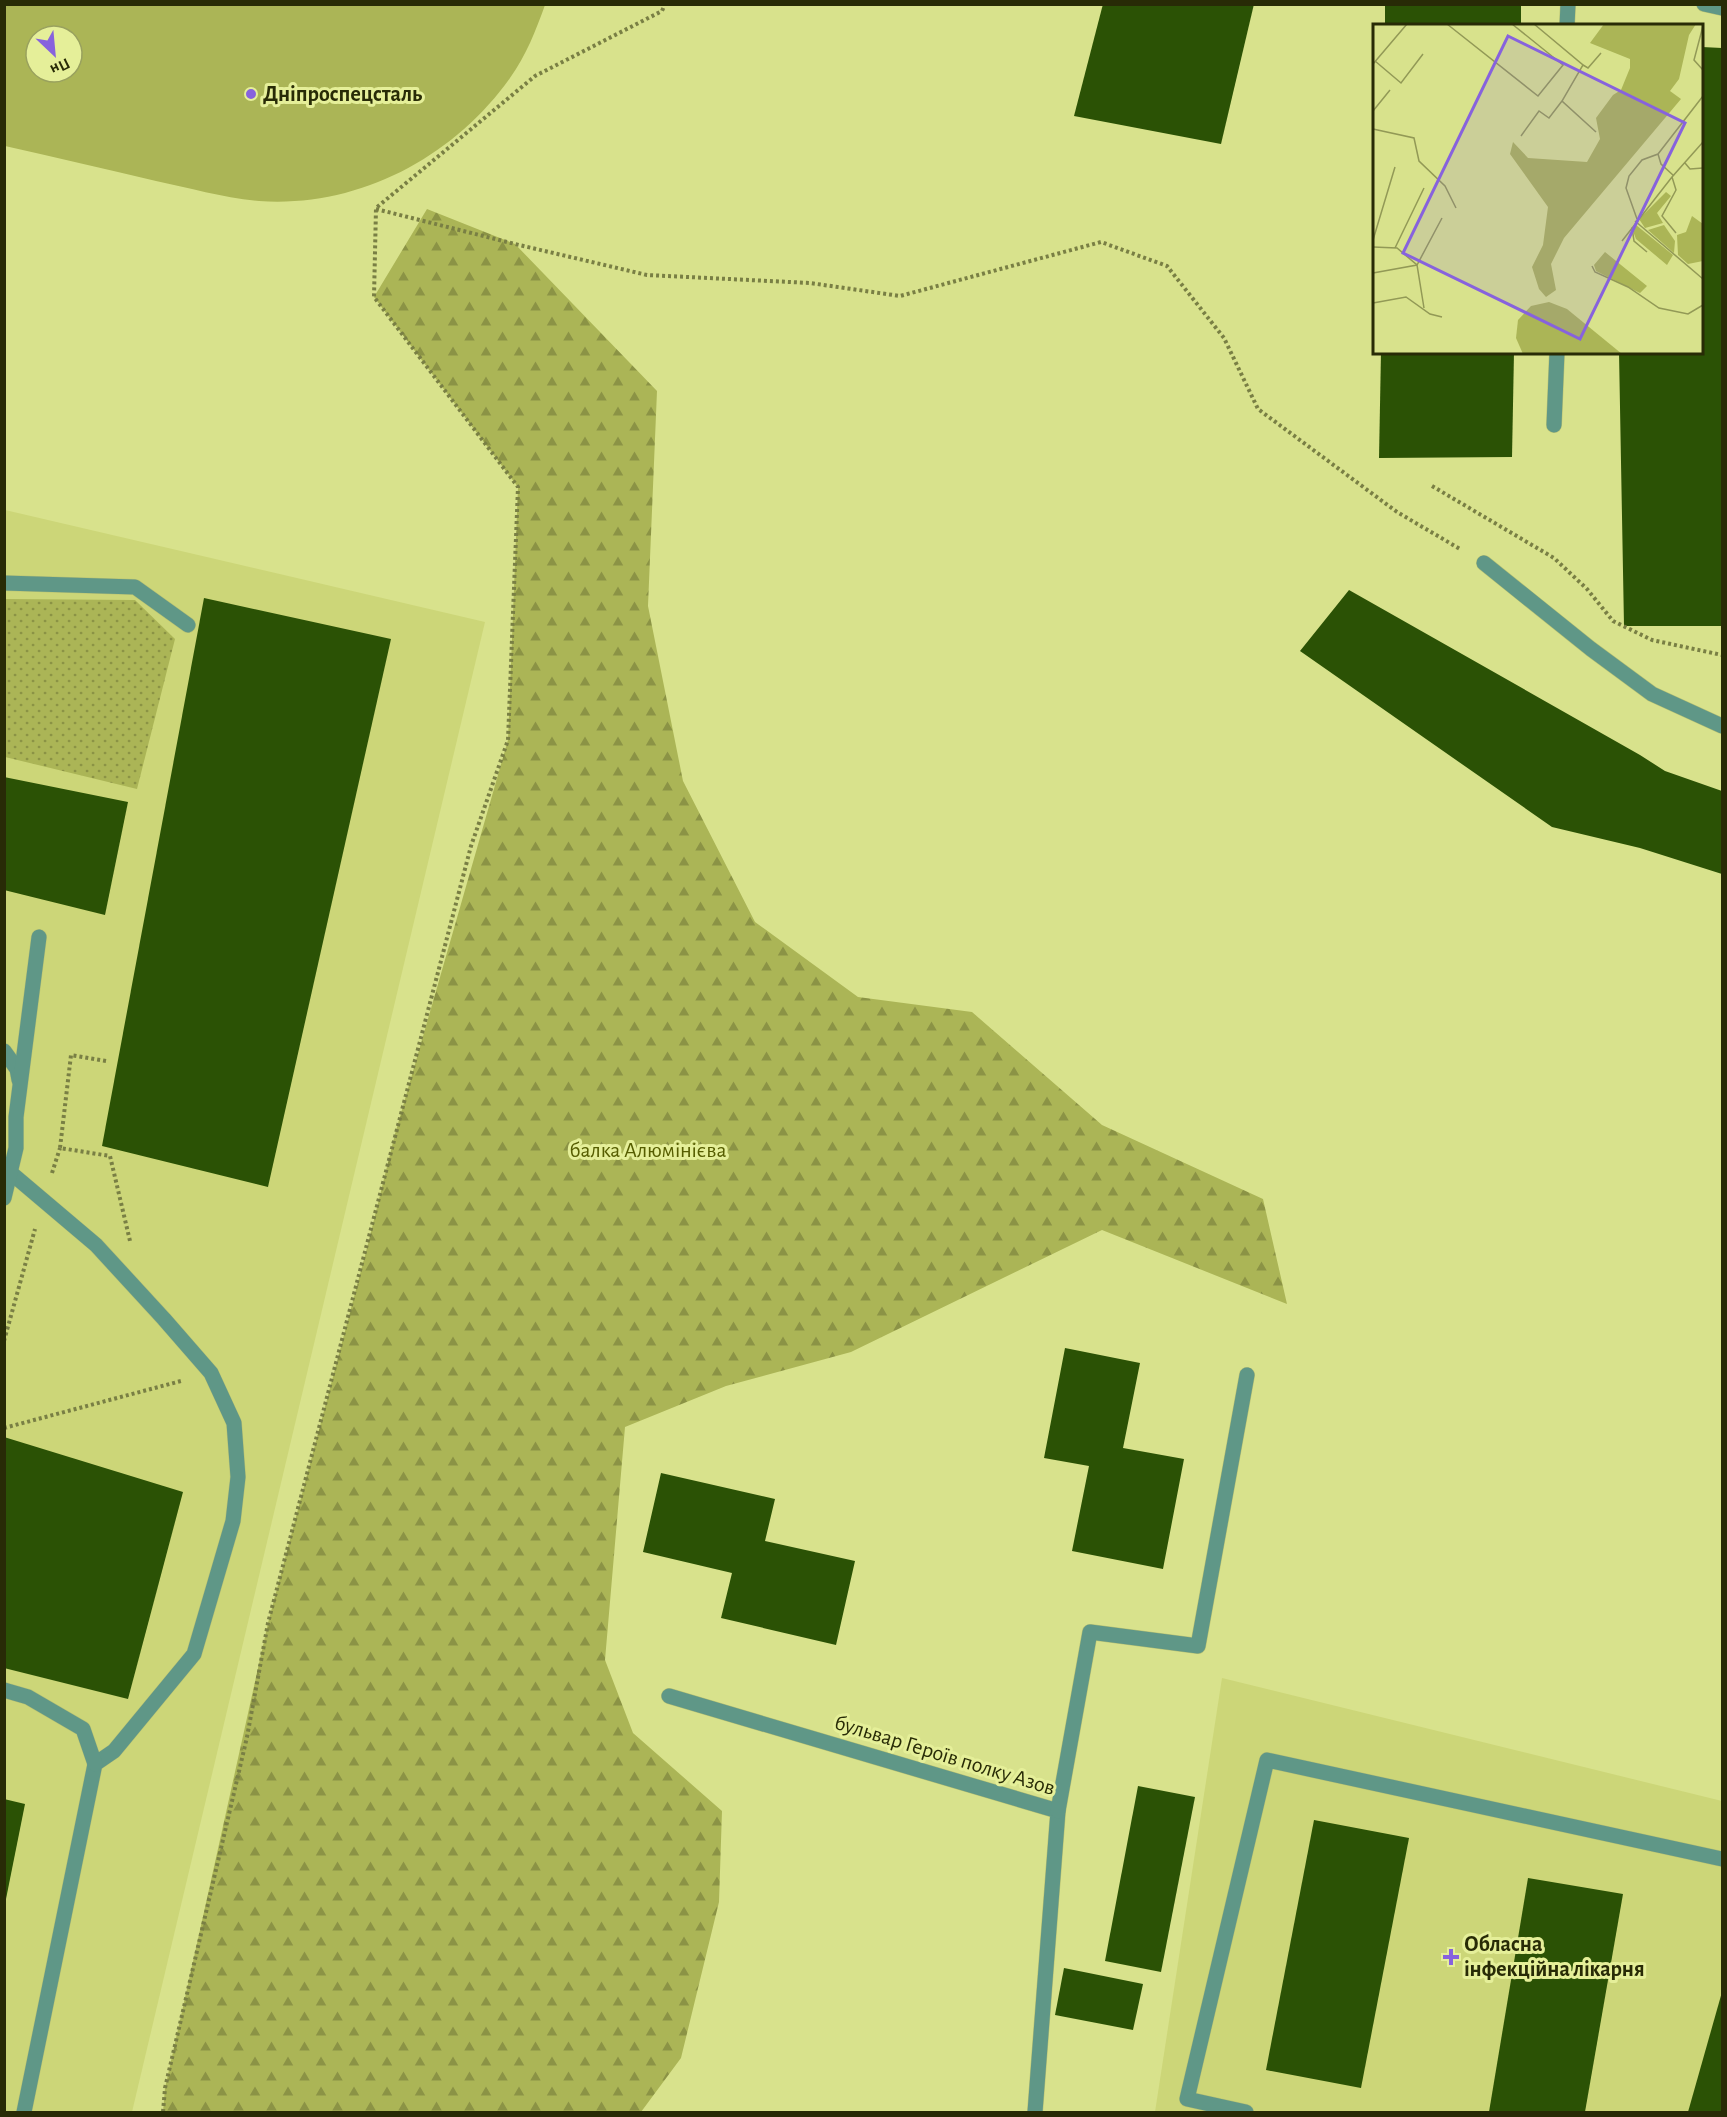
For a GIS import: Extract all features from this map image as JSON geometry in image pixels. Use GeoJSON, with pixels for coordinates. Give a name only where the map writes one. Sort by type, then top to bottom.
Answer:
{"type":"FeatureCollection","features":[{"type":"Feature","properties":{"kind":"street"},"geometry":{"type":"LineString","coordinates":[[1567,24],[1568,4]]}},
{"type":"Feature","properties":{"kind":"street"},"geometry":{"type":"LineString","coordinates":[[1704,4],[1722,8]]}},
{"type":"Feature","properties":{"kind":"street"},"geometry":{"type":"LineString","coordinates":[[1554,425],[1557,354]]}},
{"type":"Feature","properties":{"kind":"street"},"geometry":{"type":"LineString","coordinates":[[1484,563],[1591,649],[1652,694],[1722,726]]}},
{"type":"Feature","properties":{"kind":"street"},"geometry":{"type":"LineString","coordinates":[[4,583],[135,587],[188,625]]}},
{"type":"Feature","properties":{"kind":"street"},"geometry":{"type":"LineString","coordinates":[[4,1198],[11,1173],[10,1147],[16,1117],[39,937]]}},
{"type":"Feature","properties":{"kind":"street"},"geometry":{"type":"LineString","coordinates":[[4,1051],[17,1069],[20,1087]]}},
{"type":"Feature","properties":{"kind":"street"},"geometry":{"type":"LineString","coordinates":[[11,1173],[96,1245],[141,1294],[211,1373],[234,1423],[238,1477],[230,1532],[194,1654],[114,1751],[95,1764]]}},
{"type":"Feature","properties":{"kind":"street"},"geometry":{"type":"LineString","coordinates":[[1058,1811],[1090,1632],[1198,1646],[1247,1375]]}},
{"type":"Feature","properties":{"kind":"street"},"geometry":{"type":"LineString","coordinates":[[4,1690],[28,1697],[83,1729],[95,1764],[24,2112]]}},
{"type":"Feature","properties":{"kind":"street","name":"бульвар Героїв полку Азов"},"geometry":{"type":"LineString","coordinates":[[669,1696],[1058,1811],[1035,2112]]}},
{"type":"Feature","properties":{"kind":"street"},"geometry":{"type":"LineString","coordinates":[[1246,2112],[1188,2099],[1267,1760],[1722,1859]]}},
{"type":"Feature","properties":{"kind":"path"},"geometry":{"type":"LineString","coordinates":[[164,2112],[165,2088],[247,1737],[268,1623],[468,858],[508,740],[518,487],[374,297],[376,208],[535,76],[662,11],[665,4]]}},
{"type":"Feature","properties":{"kind":"path"},"geometry":{"type":"LineString","coordinates":[[376,208],[647,275],[810,283],[900,296],[1101,242],[1167,266],[1224,338],[1258,409],[1397,512],[1484,563]]}},
{"type":"Feature","properties":{"kind":"path"},"geometry":{"type":"LineString","coordinates":[[1432,486],[1554,558],[1587,589],[1613,621],[1652,640],[1722,655]]}},
{"type":"Feature","properties":{"kind":"path"},"geometry":{"type":"LineString","coordinates":[[106,1061],[71,1055],[60,1148],[110,1156],[141,1294]]}},
{"type":"Feature","properties":{"kind":"path"},"geometry":{"type":"LineString","coordinates":[[4,1341],[43,1200]]}},
{"type":"Feature","properties":{"kind":"path"},"geometry":{"type":"LineString","coordinates":[[4,1428],[211,1373]]}},
{"type":"Feature","properties":{"kind":"shaded area"},"geometry":{"type":"Polygon","coordinates":[[[5,510],[485,622],[132,2112],[5,2112],[5,510]]]}},
{"type":"Feature","properties":{"kind":"shaded area","name":"Обласна інфекційна лікарня"},"geometry":{"type":"Polygon","coordinates":[[[1222,1678],[1722,1801],[1722,2112],[1155,2112],[1222,1678]]]}},
{"type":"Feature","properties":{"kind":"green space","name":"Дніпроспецсталь"},"geometry":{"type":"Polygon","coordinates":[[[5,4],[545,4],[530,43],[516,70],[487,107],[461,132],[432,154],[400,172],[367,186],[332,196],[296,201],[233,198],[5,146],[5,4]]]}},
{"type":"Feature","properties":{"kind":"green space","name":"балка Алюмінієва"},"geometry":{"type":"Polygon","coordinates":[[[427,209],[515,244],[657,391],[648,606],[683,781],[755,922],[858,997],[972,1012],[1102,1125],[1263,1199],[1287,1304],[1102,1230],[851,1352],[726,1386],[625,1427],[605,1660],[633,1733],[722,1811],[719,1902],[681,2058],[641,2112],[163,2112],[165,2088],[268,1623],[395,1134],[508,740],[518,487],[374,297],[427,209]]]}},
{"type":"Feature","properties":{"kind":"green space"},"geometry":{"type":"Polygon","coordinates":[[[5,599],[135,600],[175,639],[137,789],[5,757],[5,599]]]}},
{"type":"Feature","properties":{"kind":"building"},"geometry":{"type":"Polygon","coordinates":[[[1103,4],[1254,4],[1221,144],[1074,116],[1103,4]]]}},
{"type":"Feature","properties":{"kind":"building"},"geometry":{"type":"Polygon","coordinates":[[[1385,4],[1521,4],[1521,24],[1385,24],[1385,4]]]}},
{"type":"Feature","properties":{"kind":"building"},"geometry":{"type":"Polygon","coordinates":[[[1703,47],[1722,48],[1722,626],[1624,626],[1619,354],[1703,354],[1703,47]]]}},
{"type":"Feature","properties":{"kind":"building"},"geometry":{"type":"Polygon","coordinates":[[[1381,354],[1514,354],[1512,457],[1379,458],[1381,354]]]}},
{"type":"Feature","properties":{"kind":"building"},"geometry":{"type":"Polygon","coordinates":[[[1349,590],[1665,771],[1722,791],[1722,874],[1640,848],[1552,827],[1300,651],[1349,590]]]}},
{"type":"Feature","properties":{"kind":"building"},"geometry":{"type":"Polygon","coordinates":[[[204,598],[391,639],[268,1187],[102,1146],[204,598]]]}},
{"type":"Feature","properties":{"kind":"building"},"geometry":{"type":"Polygon","coordinates":[[[4,777],[128,802],[105,915],[4,890],[4,777]]]}},
{"type":"Feature","properties":{"kind":"building"},"geometry":{"type":"Polygon","coordinates":[[[1065,1348],[1140,1363],[1123,1448],[1184,1459],[1163,1569],[1072,1551],[1089,1466],[1044,1458],[1065,1348]]]}},
{"type":"Feature","properties":{"kind":"building"},"geometry":{"type":"Polygon","coordinates":[[[4,1437],[183,1492],[128,1699],[4,1668],[4,1437]]]}},
{"type":"Feature","properties":{"kind":"building"},"geometry":{"type":"Polygon","coordinates":[[[661,1473],[775,1499],[765,1541],[855,1561],[836,1645],[721,1618],[732,1573],[643,1552],[661,1473]]]}},
{"type":"Feature","properties":{"kind":"building"},"geometry":{"type":"Polygon","coordinates":[[[1138,1786],[1195,1797],[1161,1972],[1105,1961],[1138,1786]]]}},
{"type":"Feature","properties":{"kind":"building"},"geometry":{"type":"Polygon","coordinates":[[[4,1799],[25,1804],[6,1899],[4,1899],[4,1799]]]}},
{"type":"Feature","properties":{"kind":"building"},"geometry":{"type":"Polygon","coordinates":[[[1314,1820],[1409,1838],[1361,2088],[1266,2070],[1314,1820]]]}},
{"type":"Feature","properties":{"kind":"building"},"geometry":{"type":"Polygon","coordinates":[[[1528,1878],[1623,1894],[1585,2112],[1489,2112],[1528,1878]]]}},
{"type":"Feature","properties":{"kind":"building"},"geometry":{"type":"Polygon","coordinates":[[[1064,1968],[1143,1984],[1133,2030],[1055,2015],[1064,1968]]]}},
{"type":"Feature","properties":{"kind":"building"},"geometry":{"type":"Polygon","coordinates":[[[1722,1992],[1722,2112],[1688,2112],[1722,1992]]]}},
{"type":"Feature","properties":{"kind":"place","name":"Дніпроспецсталь"},"geometry":{"type":"Point","coordinates":[251,94]}},
{"type":"Feature","properties":{"kind":"place","name":"Обласна інфекційна лікарня"},"geometry":{"type":"Point","coordinates":[1451,1957]}}]}
